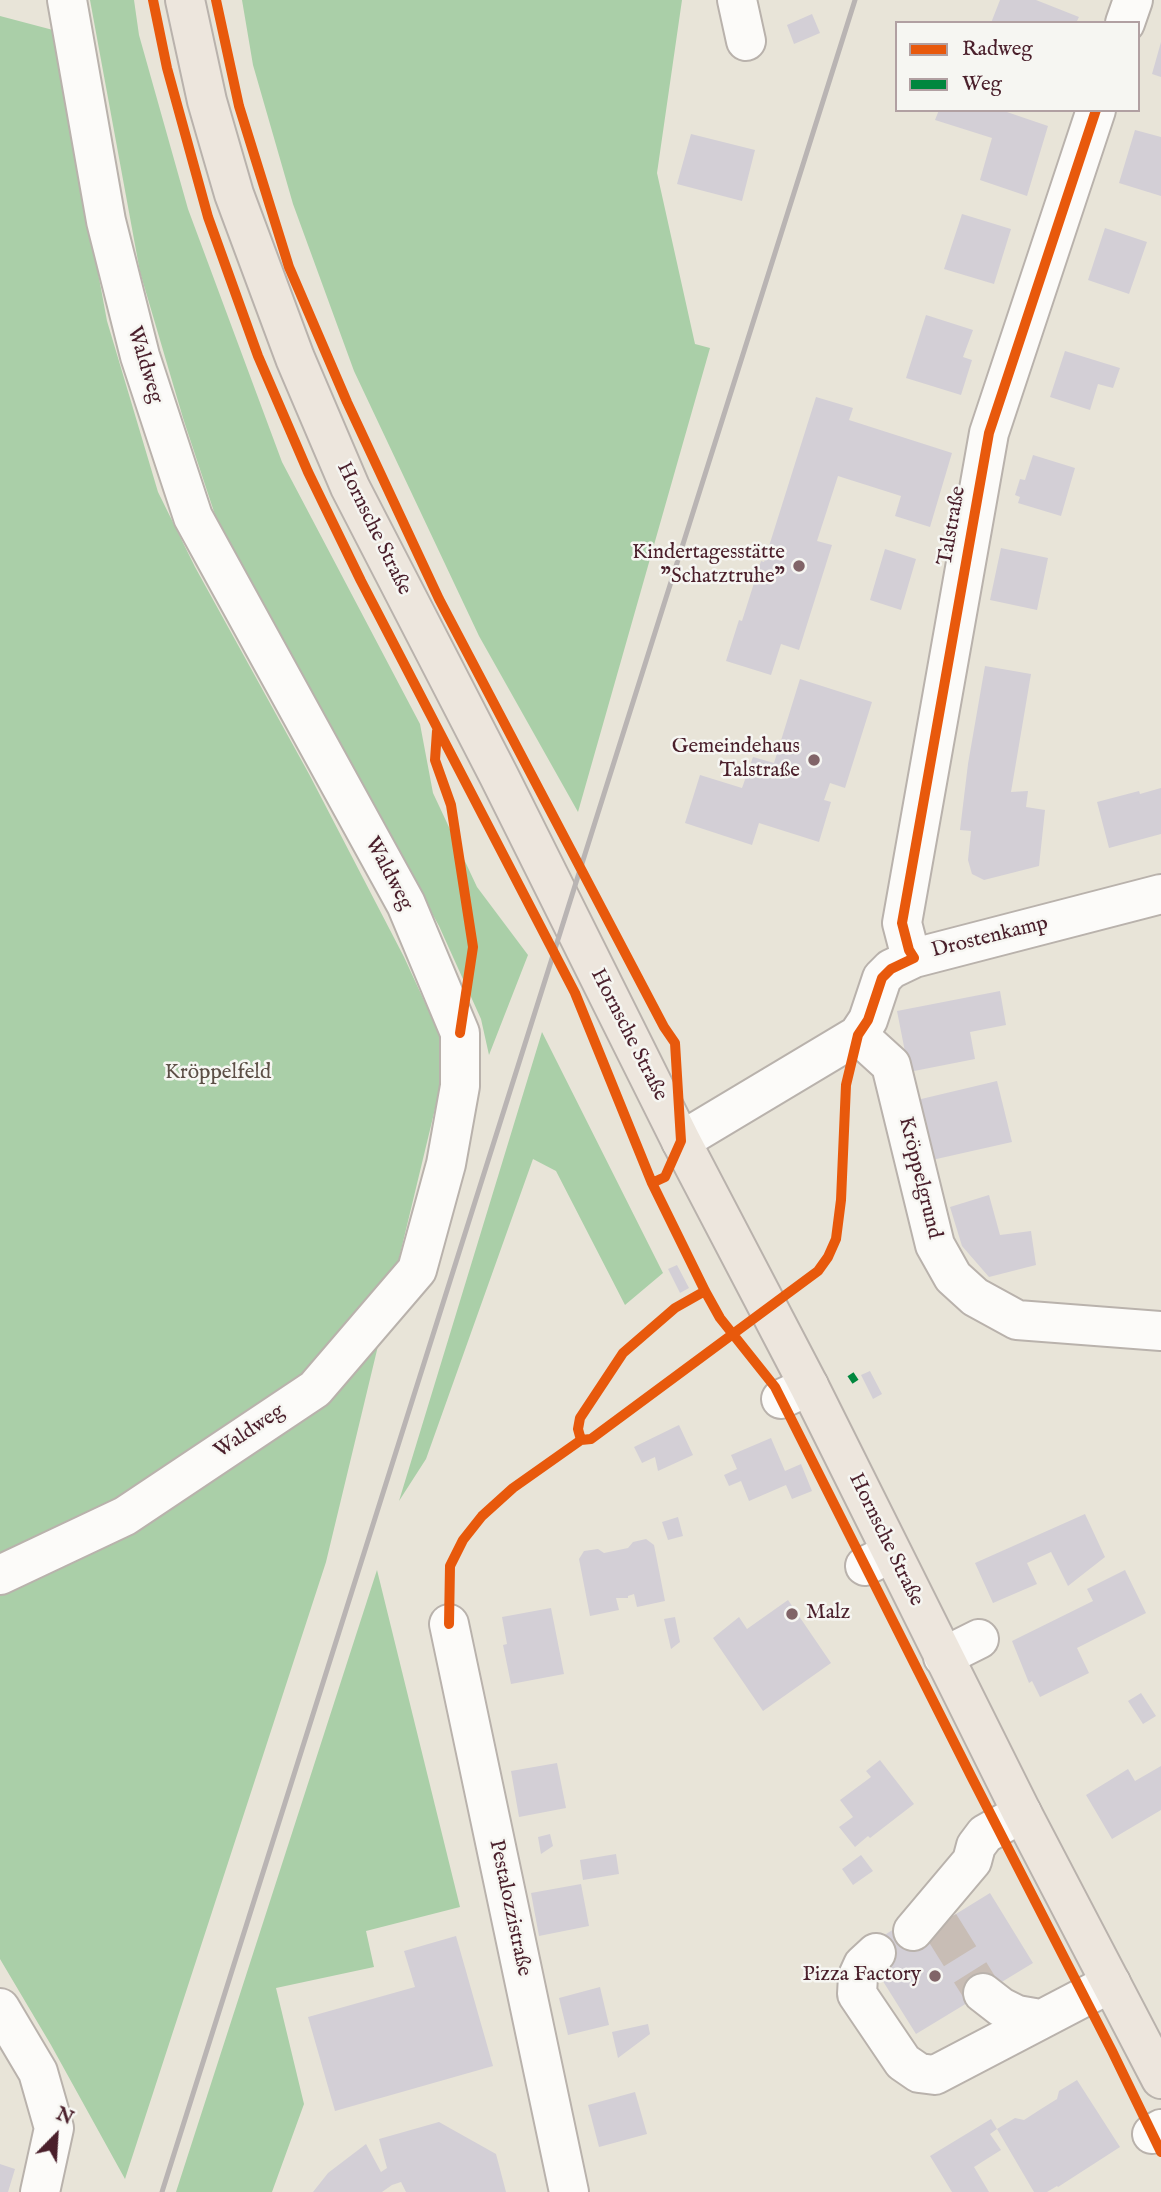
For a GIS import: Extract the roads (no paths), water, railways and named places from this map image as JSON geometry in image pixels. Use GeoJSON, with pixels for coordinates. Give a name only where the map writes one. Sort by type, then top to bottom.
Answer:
{"type":"FeatureCollection","features":[{"type":"Feature","properties":{"kind":"main road","name":"Hornsche Straße"},"geometry":{"type":"LineString","coordinates":[[185,0],[207,101],[234,194],[295,358],[350,487],[499,775],[681,1141],[795,1392],[878,1560],[943,1657],[1161,2079]]}},
{"type":"Feature","properties":{"kind":"street","name":"Waldweg"},"geometry":{"type":"LineString","coordinates":[[0,1575],[125,1516],[315,1389],[417,1270],[446,1164],[460,1086],[460,1033],[405,904],[193,517],[140,356],[106,221],[67,0]]}},
{"type":"Feature","properties":{"kind":"street"},"geometry":{"type":"LineString","coordinates":[[737,0],[746,41]]}},
{"type":"Feature","properties":{"kind":"street"},"geometry":{"type":"LineString","coordinates":[[1126,21],[1133,0]]}},
{"type":"Feature","properties":{"kind":"street","name":"Talstraße"},"geometry":{"type":"LineString","coordinates":[[914,958],[909,950],[902,923],[989,433],[1095,112]]}},
{"type":"Feature","properties":{"kind":"street","name":"Drostenkamp"},"geometry":{"type":"LineString","coordinates":[[858,1035],[867,1020],[882,978],[891,969],[914,958],[1161,894]]}},
{"type":"Feature","properties":{"kind":"street"},"geometry":{"type":"LineString","coordinates":[[681,1141],[858,1035]]}},
{"type":"Feature","properties":{"kind":"street","name":"Kröppelgrund"},"geometry":{"type":"LineString","coordinates":[[858,1035],[891,1065],[935,1245],[953,1277],[975,1297],[1017,1320],[1161,1331]]}},
{"type":"Feature","properties":{"kind":"street","name":"Pestalozzistraße"},"geometry":{"type":"LineString","coordinates":[[449,1624],[569,2192]]}},
{"type":"Feature","properties":{"kind":"street"},"geometry":{"type":"LineString","coordinates":[[943,1657],[979,1639]]}},
{"type":"Feature","properties":{"kind":"street"},"geometry":{"type":"LineString","coordinates":[[931,1919],[972,1861],[976,1846],[985,1834],[1022,1813]]}},
{"type":"Feature","properties":{"kind":"street"},"geometry":{"type":"LineString","coordinates":[[876,1953],[863,1965],[858,1976],[857,1994],[903,2062],[919,2073],[935,2075],[1111,1983]]}},
{"type":"Feature","properties":{"kind":"street"},"geometry":{"type":"LineString","coordinates":[[983,1993],[1017,2015],[1040,2019]]}},
{"type":"Feature","properties":{"kind":"street"},"geometry":{"type":"LineString","coordinates":[[0,2008],[38,2072],[54,2128],[40,2192]]}},
{"type":"Feature","properties":{"kind":"tunnel"},"geometry":{"type":"LineString","coordinates":[[940,1924],[983,1993]]}},
{"type":"Feature","properties":{"kind":"railway"},"geometry":{"type":"LineString","coordinates":[[162,2192],[855,0]]}},
{"type":"Feature","properties":{"kind":"place","name":"Kindertagesstätte \"Schatztruhe\""},"geometry":{"type":"Point","coordinates":[799,566]}},
{"type":"Feature","properties":{"kind":"place","name":"Gemeindehaus Talstraße"},"geometry":{"type":"Point","coordinates":[814,760]}},
{"type":"Feature","properties":{"kind":"place","name":"Malz"},"geometry":{"type":"Point","coordinates":[792,1614]}},
{"type":"Feature","properties":{"kind":"place","name":"Pizza Factory"},"geometry":{"type":"Point","coordinates":[935,1976]}},
{"type":"Feature","properties":{"kind":"park label","name":"Kröppelfeld"},"geometry":{"type":"Point","coordinates":[218,1074]}}]}
